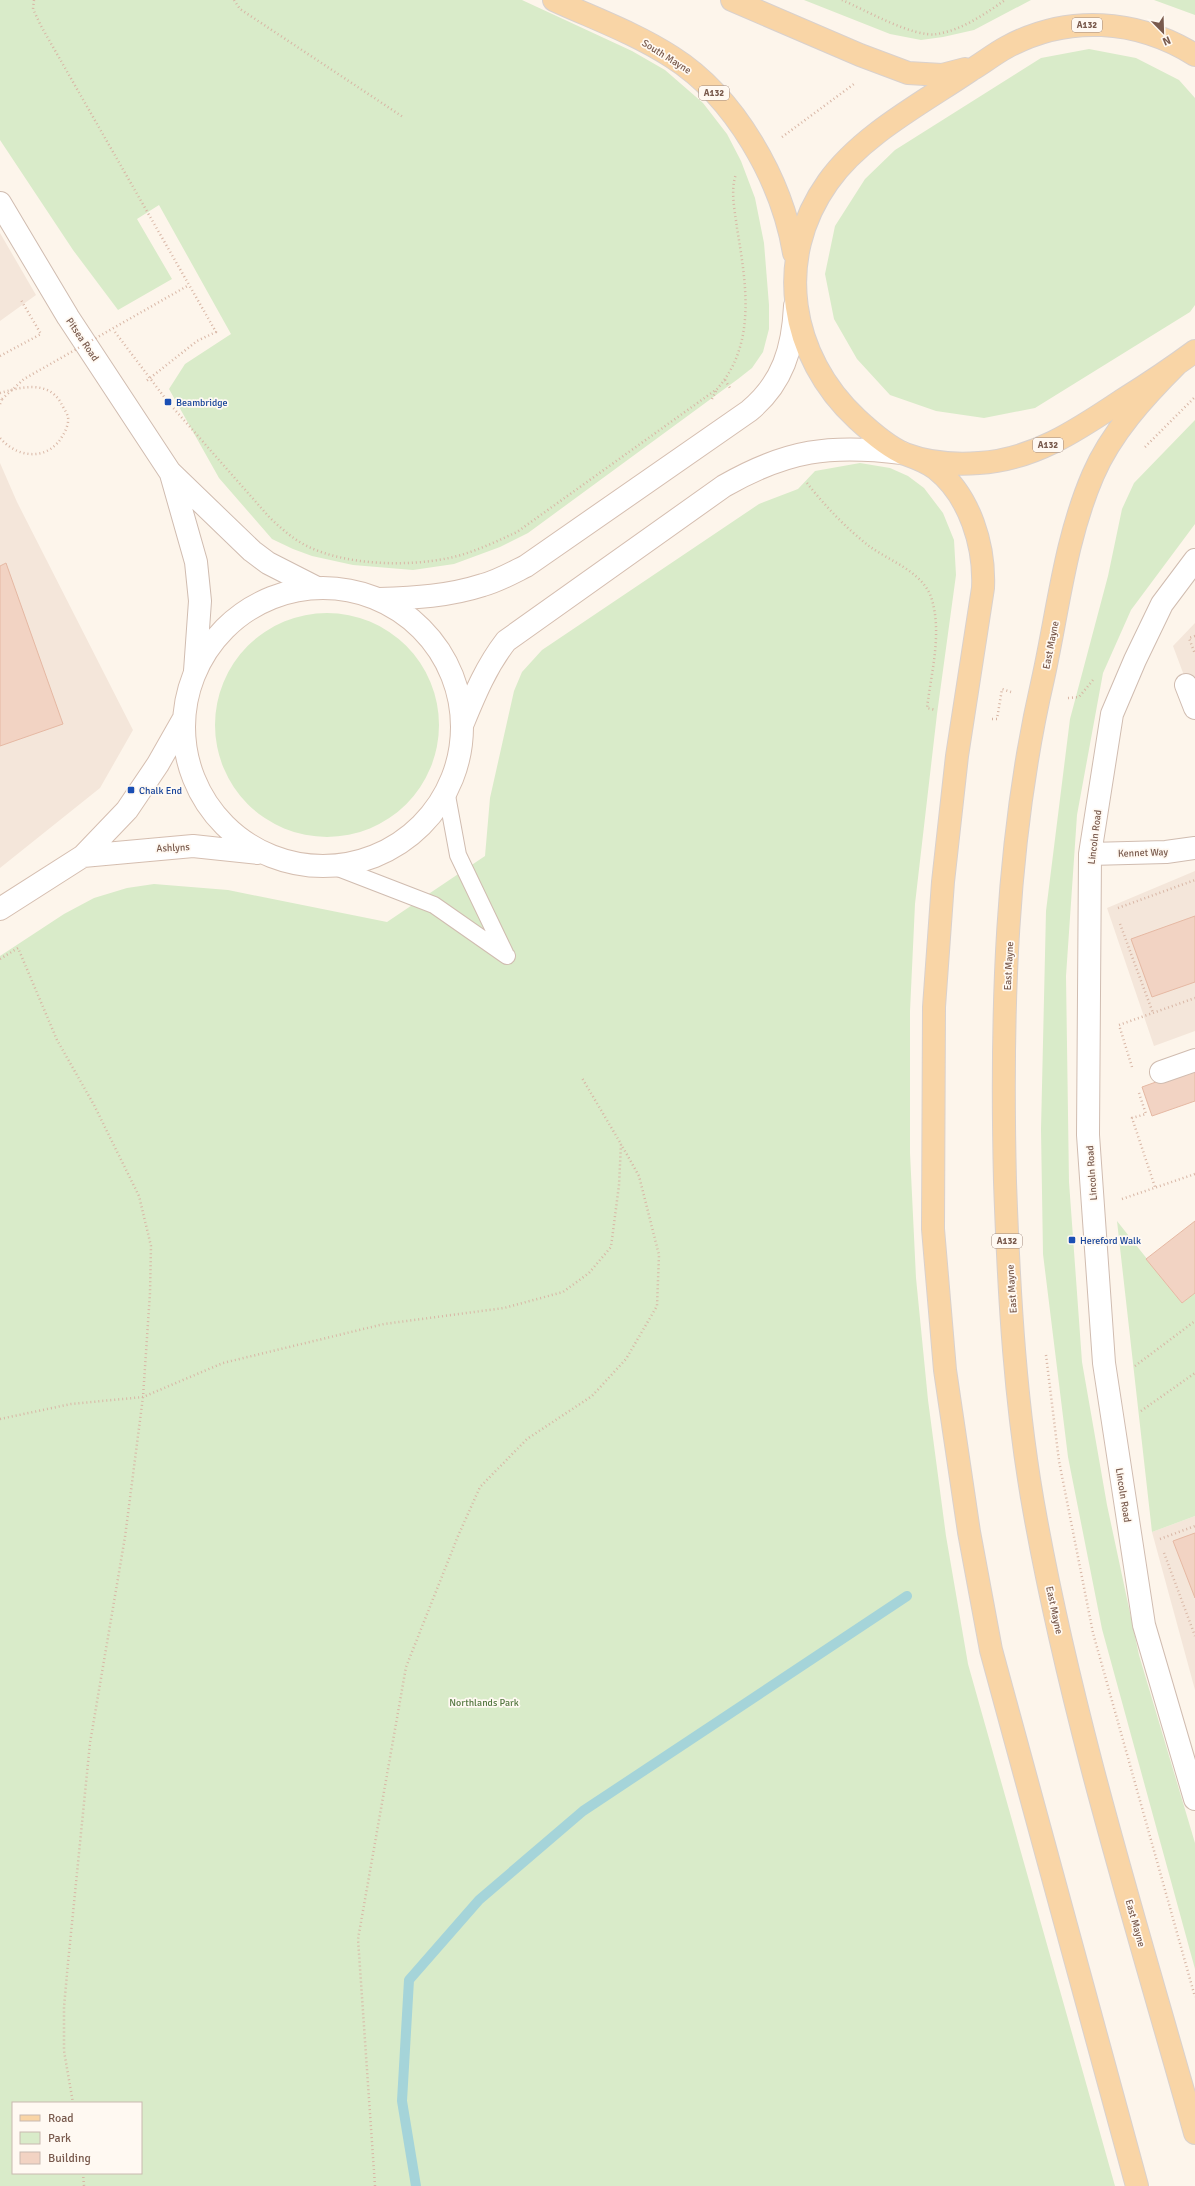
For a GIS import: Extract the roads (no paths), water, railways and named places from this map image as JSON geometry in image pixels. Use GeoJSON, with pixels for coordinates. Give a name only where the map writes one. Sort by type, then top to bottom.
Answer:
{"type":"FeatureCollection","features":[{"type":"Feature","properties":{"kind":"main road","name":"South Mayne"},"geometry":{"type":"LineString","coordinates":[[554,0],[646,42],[672,57],[691,70],[720,99],[748,139],[772,179],[790,229],[795,258]]}},
{"type":"Feature","properties":{"kind":"main road","name":"A132"},"geometry":{"type":"LineString","coordinates":[[732,0],[860,55],[908,73],[942,75],[982,63]]}},
{"type":"Feature","properties":{"kind":"main road","name":"A132"},"geometry":{"type":"LineString","coordinates":[[1137,2186],[991,1650],[969,1532],[946,1370],[933,1229],[934,1007],[943,882],[962,714],[982,595],[984,568],[974,526],[954,487],[936,469],[902,453],[862,423],[844,407],[828,386],[807,346],[795,294],[795,258],[803,229],[814,203],[829,180],[850,158],[907,113],[1008,47],[1036,35],[1064,27],[1094,24],[1124,27],[1148,32],[1175,43],[1195,55]]}},
{"type":"Feature","properties":{"kind":"main road","name":"A132"},"geometry":{"type":"LineString","coordinates":[[902,453],[930,462],[953,464],[982,463],[1007,459],[1037,450],[1060,440],[1086,425],[1176,366],[1195,351]]}},
{"type":"Feature","properties":{"kind":"main road","name":"East Mayne"},"geometry":{"type":"LineString","coordinates":[[1176,366],[1132,412],[1094,471],[1078,518],[1062,580],[1033,725],[1015,849],[1008,956],[1003,1093],[1007,1233],[1017,1396],[1036,1518],[1072,1693],[1195,2133]]}},
{"type":"Feature","properties":{"kind":"street","name":"Pitsea Road"},"geometry":{"type":"LineString","coordinates":[[0,203],[68,317],[170,472],[252,551],[268,563],[317,588]]}},
{"type":"Feature","properties":{"kind":"street"},"geometry":{"type":"LineString","coordinates":[[376,599],[422,598],[461,592],[485,585],[526,566],[749,411],[770,390],[785,364],[794,324],[795,294]]}},
{"type":"Feature","properties":{"kind":"street"},"geometry":{"type":"LineString","coordinates":[[462,726],[477,687],[493,658],[506,641],[724,486],[768,463],[804,453],[838,449],[870,449],[902,453]]}},
{"type":"Feature","properties":{"kind":"street","name":"Pitsea Road"},"geometry":{"type":"LineString","coordinates":[[170,472],[196,562],[200,601],[195,671]]}},
{"type":"Feature","properties":{"kind":"street","name":"Lincoln Road"},"geometry":{"type":"LineString","coordinates":[[1193,1787],[1144,1625],[1107,1388],[1088,1135],[1090,854],[1112,714],[1135,660],[1162,604],[1195,560]]}},
{"type":"Feature","properties":{"kind":"street"},"geometry":{"type":"LineString","coordinates":[[317,588],[364,594],[404,613],[426,633],[445,659],[452,674],[460,700],[462,726],[461,748],[456,770],[438,806],[417,830],[390,849],[365,860],[333,866],[302,865],[281,861],[263,854],[231,832],[202,798],[190,773],[185,750],[183,720],[186,698],[195,671],[212,643],[230,623],[246,611],[268,599],[290,592],[317,588]]}},
{"type":"Feature","properties":{"kind":"street"},"geometry":{"type":"LineString","coordinates":[[1186,685],[1195,708]]}},
{"type":"Feature","properties":{"kind":"street","name":"Ashlyns"},"geometry":{"type":"LineString","coordinates":[[0,909],[83,856],[127,810],[158,764],[183,720]]}},
{"type":"Feature","properties":{"kind":"street","name":"Ashlyns"},"geometry":{"type":"LineString","coordinates":[[83,856],[193,846],[263,854]]}},
{"type":"Feature","properties":{"kind":"street","name":"Kennet Way"},"geometry":{"type":"LineString","coordinates":[[1090,854],[1166,852],[1195,848]]}},
{"type":"Feature","properties":{"kind":"street"},"geometry":{"type":"LineString","coordinates":[[1161,1072],[1195,1060]]}},
{"type":"Feature","properties":{"kind":"lane"},"geometry":{"type":"LineString","coordinates":[[333,866],[434,904],[507,956],[458,855],[446,790]]}},
{"type":"Feature","properties":{"kind":"waterway"},"geometry":{"type":"LineString","coordinates":[[416,2186],[402,2101],[409,1980],[479,1900],[583,1811],[907,1596]]}},
{"type":"Feature","properties":{"kind":"place","name":"Beambridge"},"geometry":{"type":"Point","coordinates":[168,402]}},
{"type":"Feature","properties":{"kind":"place","name":"Chalk End"},"geometry":{"type":"Point","coordinates":[131,790]}},
{"type":"Feature","properties":{"kind":"place","name":"Hereford Walk"},"geometry":{"type":"Point","coordinates":[1072,1240]}},
{"type":"Feature","properties":{"kind":"park label","name":"Northlands Park"},"geometry":{"type":"Point","coordinates":[484,1702]}}]}
